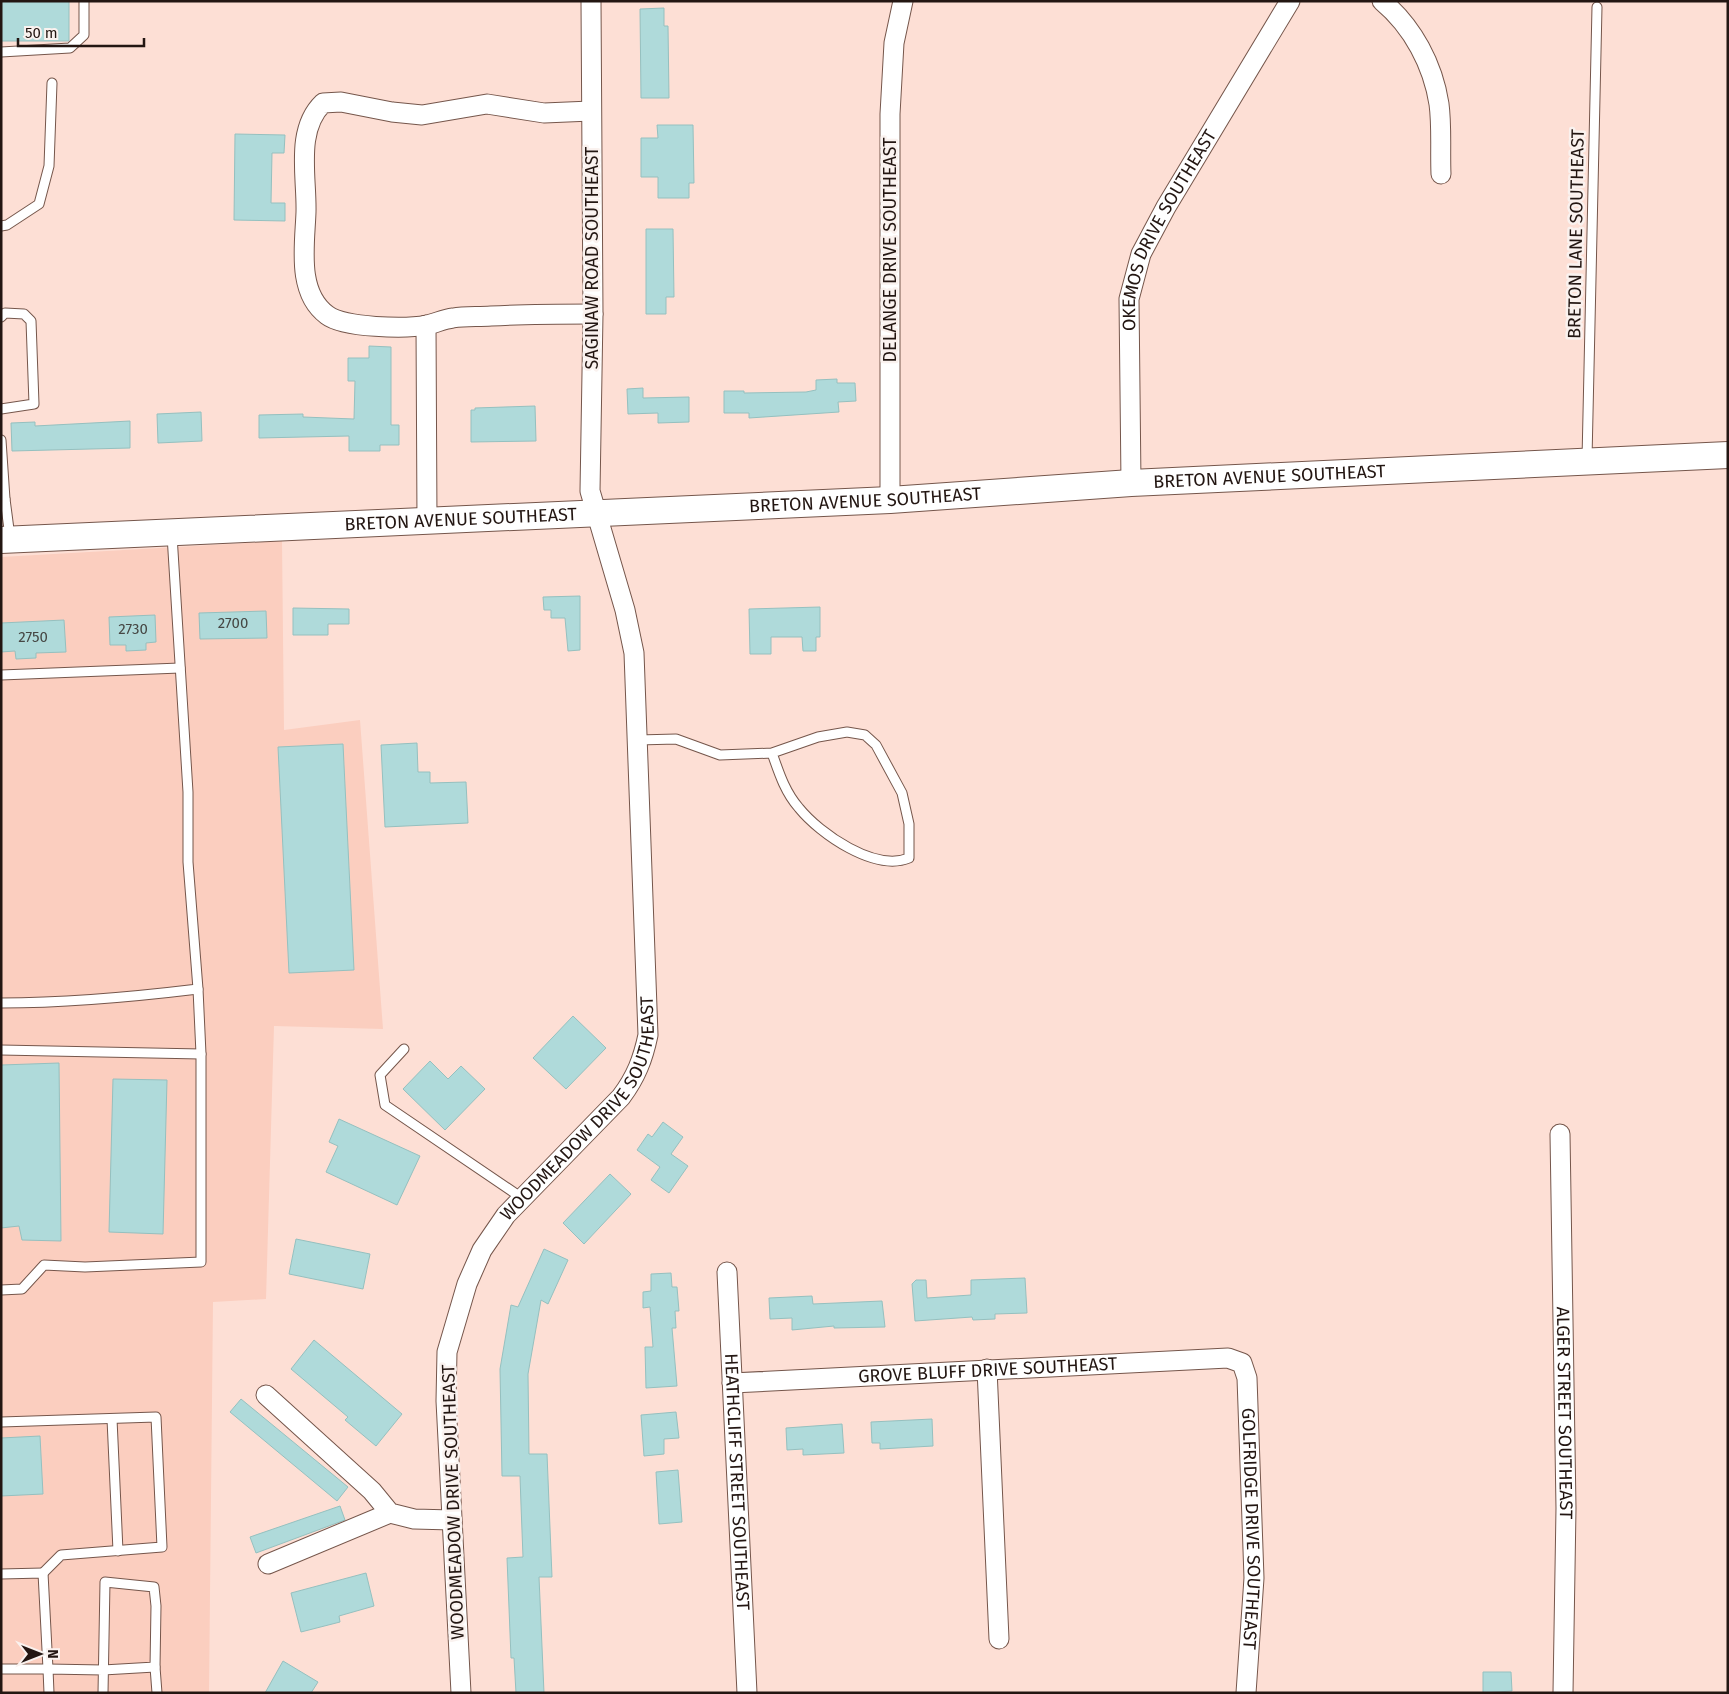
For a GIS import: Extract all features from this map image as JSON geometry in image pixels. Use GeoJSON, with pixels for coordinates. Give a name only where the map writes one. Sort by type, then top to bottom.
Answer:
{"type":"FeatureCollection","features":[{"type":"Feature","properties":{"kind":"main road","name":"BRETON AVENUE SOUTHEAST"},"geometry":{"type":"LineString","coordinates":[[6,539],[890,500],[1131,483],[1728,455]]}},
{"type":"Feature","properties":{"kind":"street","name":"SAGINAW ROAD SOUTHEAST"},"geometry":{"type":"LineString","coordinates":[[591,1],[593,314],[590,491],[596,513]]}},
{"type":"Feature","properties":{"kind":"street","name":"DELANGE DRIVE SOUTHEAST"},"geometry":{"type":"LineString","coordinates":[[890,500],[890,114],[894,42],[903,1]]}},
{"type":"Feature","properties":{"kind":"street","name":"OKEMOS DRIVE SOUTHEAST"},"geometry":{"type":"LineString","coordinates":[[1131,483],[1128,299],[1141,254],[1166,207],[1290,1]]}},
{"type":"Feature","properties":{"kind":"street"},"geometry":{"type":"LineString","coordinates":[[1382,1],[1395,12],[1426,56],[1439,104],[1441,174]]}},
{"type":"Feature","properties":{"kind":"street"},"geometry":{"type":"LineString","coordinates":[[591,111],[544,113],[487,104],[422,115],[392,112],[341,102],[323,103],[313,113],[305,147],[305,274],[313,298],[326,315],[343,323],[370,326],[426,325],[453,318],[537,313],[593,314]]}},
{"type":"Feature","properties":{"kind":"street"},"geometry":{"type":"LineString","coordinates":[[426,325],[427,521]]}},
{"type":"Feature","properties":{"kind":"street","name":"WOODMEADOW DRIVE SOUTHEAST"},"geometry":{"type":"LineString","coordinates":[[460,1693],[446,1401],[447,1352],[467,1284],[482,1250],[506,1215],[621,1097],[634,1080],[644,1057],[648,1036],[649,999],[634,653],[630,628],[596,513]]}},
{"type":"Feature","properties":{"kind":"street","name":"ALGER STREET SOUTHEAST"},"geometry":{"type":"LineString","coordinates":[[1560,1134],[1566,1508],[1563,1693]]}},
{"type":"Feature","properties":{"kind":"street","name":"HEATHCLIFF STREET SOUTHEAST"},"geometry":{"type":"LineString","coordinates":[[727,1272],[747,1693]]}},
{"type":"Feature","properties":{"kind":"street","name":"GROVE BLUFF DRIVE SOUTHEAST"},"geometry":{"type":"LineString","coordinates":[[732,1383],[1228,1358],[1242,1363]]}},
{"type":"Feature","properties":{"kind":"street","name":"GOLFRIDGE DRIVE SOUTHEAST"},"geometry":{"type":"LineString","coordinates":[[1242,1363],[1248,1378],[1254,1578],[1246,1693]]}},
{"type":"Feature","properties":{"kind":"street"},"geometry":{"type":"LineString","coordinates":[[987,1369],[999,1639]]}},
{"type":"Feature","properties":{"kind":"street"},"geometry":{"type":"LineString","coordinates":[[266,1395],[372,1491],[390,1513],[414,1519],[452,1520]]}},
{"type":"Feature","properties":{"kind":"street"},"geometry":{"type":"LineString","coordinates":[[268,1564],[390,1513]]}},
{"type":"Feature","properties":{"kind":"lane"},"geometry":{"type":"LineString","coordinates":[[1,52],[70,48],[84,35],[84,1]]}},
{"type":"Feature","properties":{"kind":"lane","name":"BRETON LANE SOUTHEAST"},"geometry":{"type":"LineString","coordinates":[[1587,462],[1597,7]]}},
{"type":"Feature","properties":{"kind":"lane"},"geometry":{"type":"LineString","coordinates":[[1,226],[7,225],[39,204],[49,166],[52,83]]}},
{"type":"Feature","properties":{"kind":"lane"},"geometry":{"type":"LineString","coordinates":[[1,317],[5,313],[24,314],[31,321],[34,404],[1,409]]}},
{"type":"Feature","properties":{"kind":"lane"},"geometry":{"type":"LineString","coordinates":[[1,440],[6,539]]}},
{"type":"Feature","properties":{"kind":"lane"},"geometry":{"type":"LineString","coordinates":[[1,1290],[22,1289],[44,1265],[85,1267],[201,1262],[198,989],[188,862],[188,792],[172,532]]}},
{"type":"Feature","properties":{"kind":"lane"},"geometry":{"type":"LineString","coordinates":[[1,674],[180,668]]}},
{"type":"Feature","properties":{"kind":"lane"},"geometry":{"type":"LineString","coordinates":[[638,740],[676,739],[720,755],[772,753],[818,737],[847,732],[870,738],[888,771],[896,780],[902,794],[909,824],[909,858],[896,863],[878,860],[839,842],[818,828],[799,808],[782,783],[772,753]]}},
{"type":"Feature","properties":{"kind":"lane"},"geometry":{"type":"LineString","coordinates":[[1,1003],[54,1003],[114,999],[198,989]]}},
{"type":"Feature","properties":{"kind":"lane"},"geometry":{"type":"LineString","coordinates":[[404,1049],[380,1075],[385,1105],[522,1198]]}},
{"type":"Feature","properties":{"kind":"lane"},"geometry":{"type":"LineString","coordinates":[[1,1050],[200,1054]]}},
{"type":"Feature","properties":{"kind":"lane"},"geometry":{"type":"LineString","coordinates":[[1,1422],[156,1417],[162,1547],[61,1555],[43,1573],[1,1574]]}},
{"type":"Feature","properties":{"kind":"lane"},"geometry":{"type":"LineString","coordinates":[[112,1419],[118,1551]]}},
{"type":"Feature","properties":{"kind":"lane"},"geometry":{"type":"LineString","coordinates":[[43,1573],[49,1693]]}},
{"type":"Feature","properties":{"kind":"lane"},"geometry":{"type":"LineString","coordinates":[[103,1693],[105,1582],[154,1587],[157,1693]]}},
{"type":"Feature","properties":{"kind":"lane"},"geometry":{"type":"LineString","coordinates":[[1,1669],[103,1670],[155,1667]]}},
{"type":"Feature","properties":{"kind":"shaded area"},"geometry":{"type":"Polygon","coordinates":[[[282,541],[284,730],[360,720],[383,1029],[274,1026],[266,1299],[213,1302],[209,1693],[1,1693],[1,557],[282,541]]]}},
{"type":"Feature","properties":{"kind":"building"},"geometry":{"type":"Polygon","coordinates":[[[1,1],[69,1],[69,41],[1,41],[1,1]]]}},
{"type":"Feature","properties":{"kind":"building"},"geometry":{"type":"Polygon","coordinates":[[[664,8],[664,26],[668,26],[669,98],[641,98],[640,9],[664,8]]]}},
{"type":"Feature","properties":{"kind":"building"},"geometry":{"type":"Polygon","coordinates":[[[657,125],[693,125],[694,183],[689,183],[689,198],[658,198],[658,177],[641,177],[641,138],[658,138],[657,125]]]}},
{"type":"Feature","properties":{"kind":"building"},"geometry":{"type":"Polygon","coordinates":[[[235,134],[285,135],[284,153],[272,153],[271,203],[285,203],[285,221],[234,220],[235,134]]]}},
{"type":"Feature","properties":{"kind":"building"},"geometry":{"type":"Polygon","coordinates":[[[646,229],[673,229],[674,297],[666,297],[666,314],[646,314],[646,229]]]}},
{"type":"Feature","properties":{"kind":"building"},"geometry":{"type":"Polygon","coordinates":[[[369,346],[391,347],[391,425],[399,425],[399,445],[380,445],[380,451],[349,451],[349,436],[259,438],[259,415],[303,414],[303,417],[354,419],[355,381],[348,381],[348,358],[369,358],[369,346]]]}},
{"type":"Feature","properties":{"kind":"building"},"geometry":{"type":"Polygon","coordinates":[[[837,379],[837,383],[855,383],[856,401],[838,402],[839,412],[749,418],[749,413],[724,413],[724,391],[744,391],[744,393],[806,392],[816,390],[816,380],[837,379]]]}},
{"type":"Feature","properties":{"kind":"building"},"geometry":{"type":"Polygon","coordinates":[[[643,388],[643,398],[689,397],[689,422],[658,423],[658,413],[628,414],[627,389],[643,388]]]}},
{"type":"Feature","properties":{"kind":"building"},"geometry":{"type":"Polygon","coordinates":[[[535,406],[536,441],[471,442],[471,410],[475,410],[475,408],[535,406]]]}},
{"type":"Feature","properties":{"kind":"building"},"geometry":{"type":"Polygon","coordinates":[[[201,412],[202,441],[158,443],[157,414],[201,412]]]}},
{"type":"Feature","properties":{"kind":"building"},"geometry":{"type":"Polygon","coordinates":[[[130,421],[130,448],[12,451],[11,423],[35,422],[35,426],[130,421]]]}},
{"type":"Feature","properties":{"kind":"building"},"geometry":{"type":"Polygon","coordinates":[[[580,596],[580,650],[568,651],[565,618],[551,618],[551,610],[544,610],[543,597],[580,596]]]}},
{"type":"Feature","properties":{"kind":"building"},"geometry":{"type":"Polygon","coordinates":[[[820,607],[820,637],[816,637],[816,651],[803,651],[802,637],[771,637],[771,654],[750,654],[749,609],[820,607]]]}},
{"type":"Feature","properties":{"kind":"building"},"geometry":{"type":"Polygon","coordinates":[[[293,608],[349,609],[349,624],[328,624],[328,635],[293,635],[293,608]]]}},
{"type":"Feature","properties":{"kind":"building"},"geometry":{"type":"Polygon","coordinates":[[[266,611],[267,638],[200,639],[199,613],[266,611]]]}},
{"type":"Feature","properties":{"kind":"building"},"geometry":{"type":"Polygon","coordinates":[[[155,615],[156,642],[146,643],[146,650],[126,651],[126,645],[110,645],[109,617],[155,615]]]}},
{"type":"Feature","properties":{"kind":"building"},"geometry":{"type":"Polygon","coordinates":[[[64,620],[66,652],[36,653],[36,658],[16,659],[15,651],[1,652],[1,623],[64,620]]]}},
{"type":"Feature","properties":{"kind":"building"},"geometry":{"type":"Polygon","coordinates":[[[417,743],[418,772],[430,772],[430,783],[466,782],[468,823],[385,827],[381,745],[417,743]]]}},
{"type":"Feature","properties":{"kind":"building"},"geometry":{"type":"Polygon","coordinates":[[[343,744],[354,970],[289,973],[278,747],[343,744]]]}},
{"type":"Feature","properties":{"kind":"building"},"geometry":{"type":"Polygon","coordinates":[[[573,1016],[606,1048],[566,1089],[533,1058],[573,1016]]]}},
{"type":"Feature","properties":{"kind":"building"},"geometry":{"type":"Polygon","coordinates":[[[430,1061],[448,1079],[461,1066],[485,1089],[445,1130],[403,1089],[430,1061]]]}},
{"type":"Feature","properties":{"kind":"building"},"geometry":{"type":"Polygon","coordinates":[[[59,1063],[61,1241],[22,1240],[19,1226],[1,1228],[1,1065],[59,1063]]]}},
{"type":"Feature","properties":{"kind":"building"},"geometry":{"type":"Polygon","coordinates":[[[113,1079],[167,1080],[163,1234],[109,1232],[113,1079]]]}},
{"type":"Feature","properties":{"kind":"building"},"geometry":{"type":"Polygon","coordinates":[[[339,1119],[420,1156],[397,1205],[326,1172],[338,1146],[329,1142],[339,1119]]]}},
{"type":"Feature","properties":{"kind":"building"},"geometry":{"type":"Polygon","coordinates":[[[663,1122],[683,1137],[671,1154],[688,1166],[669,1193],[651,1180],[660,1167],[637,1150],[648,1134],[652,1137],[663,1122]]]}},
{"type":"Feature","properties":{"kind":"building"},"geometry":{"type":"Polygon","coordinates":[[[610,1174],[631,1194],[584,1244],[563,1223],[610,1174]]]}},
{"type":"Feature","properties":{"kind":"building"},"geometry":{"type":"Polygon","coordinates":[[[296,1239],[370,1254],[363,1289],[289,1274],[296,1239]]]}},
{"type":"Feature","properties":{"kind":"building"},"geometry":{"type":"Polygon","coordinates":[[[544,1249],[568,1260],[548,1304],[541,1300],[528,1374],[529,1454],[547,1454],[552,1577],[539,1577],[544,1693],[516,1693],[514,1658],[511,1658],[507,1558],[523,1557],[520,1476],[502,1476],[500,1369],[511,1305],[518,1307],[544,1249]]]}},
{"type":"Feature","properties":{"kind":"building"},"geometry":{"type":"Polygon","coordinates":[[[671,1273],[672,1287],[677,1287],[679,1311],[675,1311],[676,1328],[672,1328],[677,1386],[646,1388],[645,1347],[653,1347],[650,1307],[643,1308],[643,1292],[651,1291],[651,1274],[671,1273]]]}},
{"type":"Feature","properties":{"kind":"building"},"geometry":{"type":"Polygon","coordinates":[[[1025,1278],[1027,1313],[995,1314],[995,1319],[973,1320],[972,1317],[915,1321],[912,1284],[916,1280],[926,1280],[927,1298],[971,1295],[971,1280],[1025,1278]]]}},
{"type":"Feature","properties":{"kind":"building"},"geometry":{"type":"Polygon","coordinates":[[[812,1296],[813,1304],[882,1301],[885,1327],[834,1328],[834,1326],[792,1330],[792,1318],[770,1319],[769,1298],[812,1296]]]}},
{"type":"Feature","properties":{"kind":"building"},"geometry":{"type":"Polygon","coordinates":[[[314,1340],[402,1414],[376,1446],[345,1420],[348,1417],[291,1369],[314,1340]]]}},
{"type":"Feature","properties":{"kind":"building"},"geometry":{"type":"Polygon","coordinates":[[[241,1399],[348,1487],[337,1501],[230,1412],[241,1399]]]}},
{"type":"Feature","properties":{"kind":"building"},"geometry":{"type":"Polygon","coordinates":[[[676,1412],[679,1438],[664,1439],[664,1454],[644,1456],[641,1415],[676,1412]]]}},
{"type":"Feature","properties":{"kind":"building"},"geometry":{"type":"Polygon","coordinates":[[[932,1419],[933,1446],[880,1449],[880,1443],[872,1443],[871,1422],[932,1419]]]}},
{"type":"Feature","properties":{"kind":"building"},"geometry":{"type":"Polygon","coordinates":[[[842,1424],[844,1453],[803,1455],[803,1449],[787,1450],[786,1428],[842,1424]]]}},
{"type":"Feature","properties":{"kind":"building"},"geometry":{"type":"Polygon","coordinates":[[[40,1436],[43,1494],[1,1496],[1,1438],[40,1436]]]}},
{"type":"Feature","properties":{"kind":"building"},"geometry":{"type":"Polygon","coordinates":[[[678,1470],[682,1522],[659,1524],[656,1472],[678,1470]]]}},
{"type":"Feature","properties":{"kind":"building"},"geometry":{"type":"Polygon","coordinates":[[[340,1506],[345,1520],[256,1553],[250,1537],[340,1506]]]}},
{"type":"Feature","properties":{"kind":"building"},"geometry":{"type":"Polygon","coordinates":[[[366,1573],[374,1606],[339,1616],[340,1622],[301,1632],[291,1593],[366,1573]]]}},
{"type":"Feature","properties":{"kind":"building"},"geometry":{"type":"Polygon","coordinates":[[[283,1661],[318,1682],[311,1693],[265,1693],[283,1661]]]}},
{"type":"Feature","properties":{"kind":"building"},"geometry":{"type":"Polygon","coordinates":[[[1483,1672],[1511,1672],[1512,1691],[1483,1693],[1483,1672]]]}}]}
